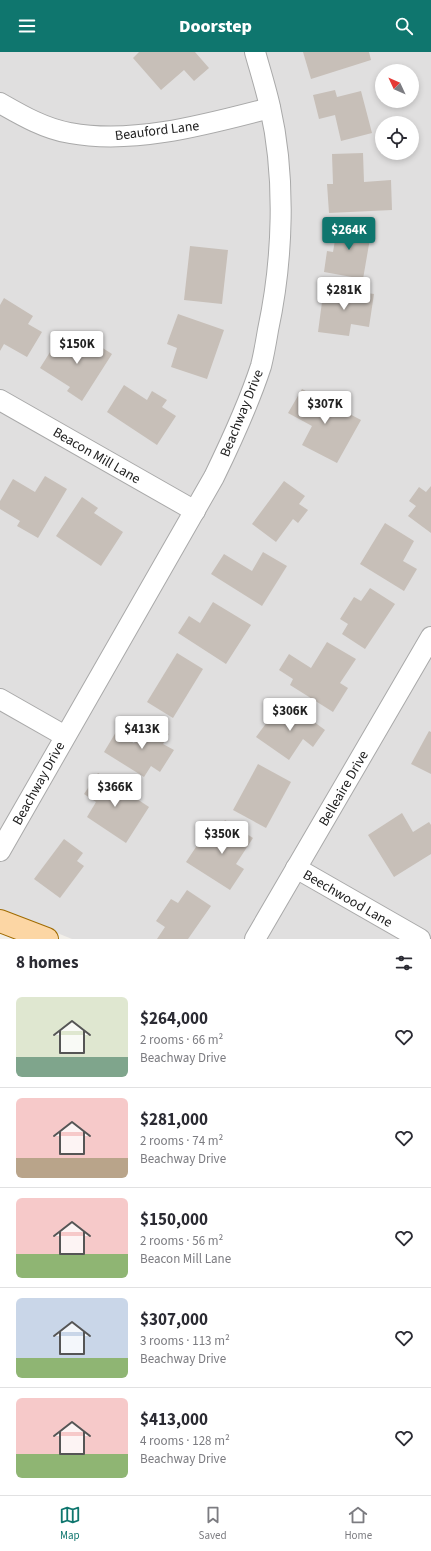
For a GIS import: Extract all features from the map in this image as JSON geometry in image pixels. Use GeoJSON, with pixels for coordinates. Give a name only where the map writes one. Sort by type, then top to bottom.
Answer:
{"type":"FeatureCollection","features":[{"type":"Feature","properties":{"kind":"main road"},"geometry":{"type":"LineString","coordinates":[[0,921],[47,939]]}},
{"type":"Feature","properties":{"kind":"street","name":"Beachway Drive"},"geometry":{"type":"LineString","coordinates":[[0,852],[214,477],[234,437],[261,365],[274,300],[280,235],[281,203],[276,142],[270,108],[255,52]]}},
{"type":"Feature","properties":{"kind":"street","name":"Beauford Lane"},"geometry":{"type":"LineString","coordinates":[[0,103],[42,124],[68,133],[119,136],[146,134],[212,123],[270,108]]}},
{"type":"Feature","properties":{"kind":"street","name":"Beacon Mill Lane"},"geometry":{"type":"LineString","coordinates":[[0,400],[195,511]]}},
{"type":"Feature","properties":{"kind":"street","name":"Belleaire Drive"},"geometry":{"type":"LineString","coordinates":[[256,939],[296,868],[430,643]]}},
{"type":"Feature","properties":{"kind":"street","name":"Beachway Drive"},"geometry":{"type":"LineString","coordinates":[[0,699],[65,736]]}},
{"type":"Feature","properties":{"kind":"street","name":"Beechwood Lane"},"geometry":{"type":"LineString","coordinates":[[296,868],[420,939]]}},
{"type":"Feature","properties":{"kind":"shaded area"},"geometry":{"type":"Polygon","coordinates":[[[0,52],[431,52],[431,939],[72,939],[0,910],[0,52]]]}},
{"type":"Feature","properties":{"kind":"building"},"geometry":{"type":"Polygon","coordinates":[[[139,52],[195,52],[209,68],[194,81],[184,70],[161,90],[133,58],[139,52]]]}},
{"type":"Feature","properties":{"kind":"building"},"geometry":{"type":"Polygon","coordinates":[[[303,52],[369,52],[371,60],[311,79],[303,52]]]}},
{"type":"Feature","properties":{"kind":"building"},"geometry":{"type":"Polygon","coordinates":[[[335,90],[337,97],[361,91],[372,133],[341,141],[335,115],[319,119],[313,95],[335,90]]]}},
{"type":"Feature","properties":{"kind":"building"},"geometry":{"type":"Polygon","coordinates":[[[363,153],[364,182],[391,180],[392,210],[329,213],[327,184],[333,184],[332,154],[363,153]]]}},
{"type":"Feature","properties":{"kind":"building"},"geometry":{"type":"Polygon","coordinates":[[[338,222],[372,227],[363,279],[324,272],[327,251],[333,252],[338,222]]]}},
{"type":"Feature","properties":{"kind":"building"},"geometry":{"type":"Polygon","coordinates":[[[190,246],[228,250],[222,304],[184,300],[190,246]]]}},
{"type":"Feature","properties":{"kind":"building"},"geometry":{"type":"Polygon","coordinates":[[[324,287],[374,294],[369,327],[351,324],[349,336],[318,332],[324,287]]]}},
{"type":"Feature","properties":{"kind":"building"},"geometry":{"type":"Polygon","coordinates":[[[4,298],[33,316],[28,324],[42,332],[27,357],[4,344],[0,351],[0,305],[4,298]]]}},
{"type":"Feature","properties":{"kind":"building"},"geometry":{"type":"Polygon","coordinates":[[[178,314],[224,330],[207,379],[171,367],[177,348],[167,344],[178,314]]]}},
{"type":"Feature","properties":{"kind":"building"},"geometry":{"type":"Polygon","coordinates":[[[81,334],[112,354],[82,401],[67,391],[70,387],[40,368],[57,341],[71,350],[81,334]]]}},
{"type":"Feature","properties":{"kind":"building"},"geometry":{"type":"Polygon","coordinates":[[[124,385],[147,400],[152,391],[167,400],[162,407],[176,416],[157,445],[107,412],[124,385]]]}},
{"type":"Feature","properties":{"kind":"building"},"geometry":{"type":"Polygon","coordinates":[[[302,389],[361,420],[337,463],[302,445],[312,426],[288,413],[302,389]]]}},
{"type":"Feature","properties":{"kind":"building"},"geometry":{"type":"Polygon","coordinates":[[[45,476],[67,489],[38,538],[17,526],[20,521],[0,509],[0,501],[13,479],[35,492],[45,476]]]}},
{"type":"Feature","properties":{"kind":"building"},"geometry":{"type":"Polygon","coordinates":[[[284,481],[305,496],[299,504],[308,510],[298,523],[293,519],[276,542],[252,524],[284,481]]]}},
{"type":"Feature","properties":{"kind":"building"},"geometry":{"type":"Polygon","coordinates":[[[431,486],[431,533],[408,516],[416,506],[409,501],[419,487],[426,492],[431,486]]]}},
{"type":"Feature","properties":{"kind":"building"},"geometry":{"type":"Polygon","coordinates":[[[82,497],[98,508],[94,513],[123,532],[101,566],[56,536],[82,497]]]}},
{"type":"Feature","properties":{"kind":"building"},"geometry":{"type":"Polygon","coordinates":[[[385,523],[414,541],[403,561],[417,569],[404,591],[360,564],[385,523]]]}},
{"type":"Feature","properties":{"kind":"building"},"geometry":{"type":"Polygon","coordinates":[[[263,552],[287,566],[262,606],[211,574],[224,554],[252,571],[263,552]]]}},
{"type":"Feature","properties":{"kind":"building"},"geometry":{"type":"Polygon","coordinates":[[[370,588],[395,604],[365,649],[342,634],[348,624],[340,619],[354,597],[361,601],[370,588]]]}},
{"type":"Feature","properties":{"kind":"building"},"geometry":{"type":"Polygon","coordinates":[[[213,602],[251,625],[226,664],[178,633],[189,616],[200,623],[213,602]]]}},
{"type":"Feature","properties":{"kind":"building"},"geometry":{"type":"Polygon","coordinates":[[[327,642],[356,659],[340,683],[348,688],[333,712],[290,685],[293,679],[279,670],[289,654],[311,668],[327,642]]]}},
{"type":"Feature","properties":{"kind":"building"},"geometry":{"type":"Polygon","coordinates":[[[177,653],[203,669],[173,718],[147,702],[177,653]]]}},
{"type":"Feature","properties":{"kind":"building"},"geometry":{"type":"Polygon","coordinates":[[[290,704],[325,730],[313,747],[303,739],[289,760],[256,737],[273,714],[280,719],[290,704]]]}},
{"type":"Feature","properties":{"kind":"building"},"geometry":{"type":"Polygon","coordinates":[[[147,721],[169,734],[163,744],[174,750],[160,772],[151,766],[144,777],[104,752],[116,732],[134,743],[147,721]]]}},
{"type":"Feature","properties":{"kind":"building"},"geometry":{"type":"Polygon","coordinates":[[[429,731],[431,732],[431,774],[411,764],[429,731]]]}},
{"type":"Feature","properties":{"kind":"building"},"geometry":{"type":"Polygon","coordinates":[[[258,764],[291,782],[266,828],[233,810],[258,764]]]}},
{"type":"Feature","properties":{"kind":"building"},"geometry":{"type":"Polygon","coordinates":[[[98,773],[149,807],[126,843],[87,817],[96,802],[84,794],[98,773]]]}},
{"type":"Feature","properties":{"kind":"building"},"geometry":{"type":"Polygon","coordinates":[[[402,813],[413,832],[429,822],[431,825],[431,854],[394,877],[368,835],[402,813]]]}},
{"type":"Feature","properties":{"kind":"building"},"geometry":{"type":"Polygon","coordinates":[[[225,820],[253,838],[236,864],[244,869],[230,890],[186,862],[200,841],[208,846],[225,820]]]}},
{"type":"Feature","properties":{"kind":"building"},"geometry":{"type":"Polygon","coordinates":[[[64,839],[83,853],[77,861],[84,866],[60,898],[34,879],[64,839]]]}},
{"type":"Feature","properties":{"kind":"building"},"geometry":{"type":"Polygon","coordinates":[[[187,890],[211,906],[188,939],[157,939],[165,927],[156,921],[171,899],[178,903],[187,890]]]}}]}
